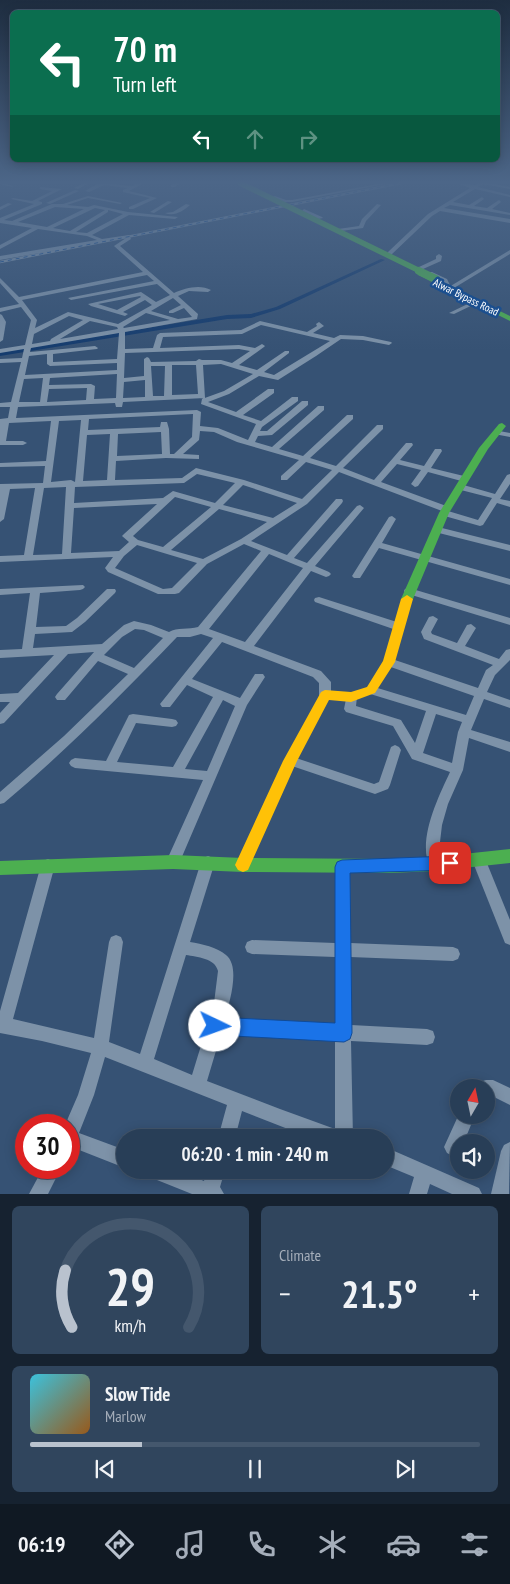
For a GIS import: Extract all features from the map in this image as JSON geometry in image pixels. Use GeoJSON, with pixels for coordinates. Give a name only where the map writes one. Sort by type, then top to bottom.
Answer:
{"type":"FeatureCollection","features":[{"type":"Feature","properties":{"kind":"main road","name":"Alwar Bypass Road"},"geometry":{"type":"LineString","coordinates":[[348,239],[510,319]]}},
{"type":"Feature","properties":{"kind":"main road","name":"Alwar Bypass Road"},"geometry":{"type":"LineString","coordinates":[[354,239],[510,315]]}},
{"type":"Feature","properties":{"kind":"main road"},"geometry":{"type":"LineString","coordinates":[[243,865],[290,761],[325,695],[351,697],[370,690],[389,662],[409,590],[438,530],[445,511],[484,448],[500,429]]}},
{"type":"Feature","properties":{"kind":"main road"},"geometry":{"type":"LineString","coordinates":[[0,868],[173,862],[342,867],[435,864],[510,856]]}},
{"type":"Feature","properties":{"kind":"street"},"geometry":{"type":"LineString","coordinates":[[0,247],[15,239]]}},
{"type":"Feature","properties":{"kind":"street"},"geometry":{"type":"LineString","coordinates":[[0,258],[112,239]]}},
{"type":"Feature","properties":{"kind":"street"},"geometry":{"type":"LineString","coordinates":[[0,361],[49,347],[195,318],[196,315],[117,246],[126,239]]}},
{"type":"Feature","properties":{"kind":"street"},"geometry":{"type":"LineString","coordinates":[[361,239],[442,278],[450,286],[510,252]]}},
{"type":"Feature","properties":{"kind":"street"},"geometry":{"type":"LineString","coordinates":[[390,253],[406,239]]}},
{"type":"Feature","properties":{"kind":"street"},"geometry":{"type":"LineString","coordinates":[[421,268],[439,260],[439,256]]}},
{"type":"Feature","properties":{"kind":"street"},"geometry":{"type":"LineString","coordinates":[[16,299],[147,273]]}},
{"type":"Feature","properties":{"kind":"street"},"geometry":{"type":"LineString","coordinates":[[0,280],[3,289],[23,305],[34,320],[14,404],[5,421],[2,443],[23,443]]}},
{"type":"Feature","properties":{"kind":"street"},"geometry":{"type":"LineString","coordinates":[[188,290],[192,280]]}},
{"type":"Feature","properties":{"kind":"street"},"geometry":{"type":"LineString","coordinates":[[198,289],[210,280]]}},
{"type":"Feature","properties":{"kind":"street"},"geometry":{"type":"LineString","coordinates":[[71,298],[158,282]]}},
{"type":"Feature","properties":{"kind":"street"},"geometry":{"type":"LineString","coordinates":[[62,290],[71,298],[125,314]]}},
{"type":"Feature","properties":{"kind":"street"},"geometry":{"type":"LineString","coordinates":[[119,415],[121,332],[146,311],[174,295],[188,290],[208,290]]}},
{"type":"Feature","properties":{"kind":"street"},"geometry":{"type":"LineString","coordinates":[[90,304],[139,294],[146,297],[156,306]]}},
{"type":"Feature","properties":{"kind":"street"},"geometry":{"type":"LineString","coordinates":[[118,312],[146,297]]}},
{"type":"Feature","properties":{"kind":"street"},"geometry":{"type":"LineString","coordinates":[[452,313],[476,302]]}},
{"type":"Feature","properties":{"kind":"street"},"geometry":{"type":"LineString","coordinates":[[0,310],[23,305]]}},
{"type":"Feature","properties":{"kind":"street"},"geometry":{"type":"LineString","coordinates":[[171,312],[185,305]]}},
{"type":"Feature","properties":{"kind":"street"},"geometry":{"type":"LineString","coordinates":[[146,311],[179,321]]}},
{"type":"Feature","properties":{"kind":"street"},"geometry":{"type":"LineString","coordinates":[[31,333],[65,314],[89,319],[121,332]]}},
{"type":"Feature","properties":{"kind":"street"},"geometry":{"type":"LineString","coordinates":[[145,327],[164,317]]}},
{"type":"Feature","properties":{"kind":"street"},"geometry":{"type":"LineString","coordinates":[[49,347],[89,319]]}},
{"type":"Feature","properties":{"kind":"street"},"geometry":{"type":"LineString","coordinates":[[1,320],[1,337]]}},
{"type":"Feature","properties":{"kind":"street"},"geometry":{"type":"LineString","coordinates":[[156,350],[160,335],[244,331],[260,323],[335,340]]}},
{"type":"Feature","properties":{"kind":"street"},"geometry":{"type":"LineString","coordinates":[[309,333],[321,326],[319,324]]}},
{"type":"Feature","properties":{"kind":"street"},"geometry":{"type":"LineString","coordinates":[[147,364],[220,362],[276,378],[314,356],[335,340],[345,336],[388,343]]}},
{"type":"Feature","properties":{"kind":"street"},"geometry":{"type":"LineString","coordinates":[[49,347],[96,344],[94,362]]}},
{"type":"Feature","properties":{"kind":"street"},"geometry":{"type":"LineString","coordinates":[[49,347],[50,364],[120,360]]}},
{"type":"Feature","properties":{"kind":"street"},"geometry":{"type":"LineString","coordinates":[[121,351],[259,348],[234,365]]}},
{"type":"Feature","properties":{"kind":"street"},"geometry":{"type":"LineString","coordinates":[[146,350],[149,398]]}},
{"type":"Feature","properties":{"kind":"street"},"geometry":{"type":"LineString","coordinates":[[0,351],[26,353]]}},
{"type":"Feature","properties":{"kind":"street"},"geometry":{"type":"LineString","coordinates":[[204,400],[217,397],[287,352]]}},
{"type":"Feature","properties":{"kind":"street"},"geometry":{"type":"LineString","coordinates":[[176,456],[196,438],[197,412],[204,400],[199,362]]}},
{"type":"Feature","properties":{"kind":"street"},"geometry":{"type":"LineString","coordinates":[[168,363],[168,397]]}},
{"type":"Feature","properties":{"kind":"street"},"geometry":{"type":"LineString","coordinates":[[20,377],[96,373],[148,378]]}},
{"type":"Feature","properties":{"kind":"street"},"geometry":{"type":"LineString","coordinates":[[90,401],[91,386],[96,373]]}},
{"type":"Feature","properties":{"kind":"street"},"geometry":{"type":"LineString","coordinates":[[43,404],[47,376]]}},
{"type":"Feature","properties":{"kind":"street"},"geometry":{"type":"LineString","coordinates":[[46,387],[91,386]]}},
{"type":"Feature","properties":{"kind":"street"},"geometry":{"type":"LineString","coordinates":[[239,414],[271,390]]}},
{"type":"Feature","properties":{"kind":"street"},"geometry":{"type":"LineString","coordinates":[[0,405],[168,397],[204,400],[263,424]]}},
{"type":"Feature","properties":{"kind":"street"},"geometry":{"type":"LineString","coordinates":[[251,443],[263,424],[295,399]]}},
{"type":"Feature","properties":{"kind":"street"},"geometry":{"type":"LineString","coordinates":[[269,433],[306,403]]}},
{"type":"Feature","properties":{"kind":"street"},"geometry":{"type":"LineString","coordinates":[[273,450],[321,408]]}},
{"type":"Feature","properties":{"kind":"street"},"geometry":{"type":"LineString","coordinates":[[5,421],[197,412]]}},
{"type":"Feature","properties":{"kind":"street"},"geometry":{"type":"LineString","coordinates":[[66,557],[70,506],[84,433],[85,416]]}},
{"type":"Feature","properties":{"kind":"street"},"geometry":{"type":"LineString","coordinates":[[284,478],[350,417]]}},
{"type":"Feature","properties":{"kind":"street"},"geometry":{"type":"LineString","coordinates":[[28,558],[43,485],[50,462],[55,418]]}},
{"type":"Feature","properties":{"kind":"street"},"geometry":{"type":"LineString","coordinates":[[84,433],[165,426],[166,456]]}},
{"type":"Feature","properties":{"kind":"street"},"geometry":{"type":"LineString","coordinates":[[135,542],[121,554],[110,570],[162,592],[175,591],[204,562],[244,541],[304,502],[380,427]]}},
{"type":"Feature","properties":{"kind":"street"},"geometry":{"type":"LineString","coordinates":[[196,428],[215,430],[376,482],[445,511],[480,523]]}},
{"type":"Feature","properties":{"kind":"street"},"geometry":{"type":"LineString","coordinates":[[500,429],[510,435]]}},
{"type":"Feature","properties":{"kind":"street"},"geometry":{"type":"LineString","coordinates":[[111,482],[114,431]]}},
{"type":"Feature","properties":{"kind":"street"},"geometry":{"type":"LineString","coordinates":[[255,434],[269,433],[286,439]]}},
{"type":"Feature","properties":{"kind":"street"},"geometry":{"type":"LineString","coordinates":[[376,482],[408,445]]}},
{"type":"Feature","properties":{"kind":"street"},"geometry":{"type":"LineString","coordinates":[[415,484],[438,451]]}},
{"type":"Feature","properties":{"kind":"street"},"geometry":{"type":"LineString","coordinates":[[112,459],[166,456],[196,457]]}},
{"type":"Feature","properties":{"kind":"street"},"geometry":{"type":"LineString","coordinates":[[395,461],[426,469],[510,504]]}},
{"type":"Feature","properties":{"kind":"street"},"geometry":{"type":"LineString","coordinates":[[0,465],[50,462]]}},
{"type":"Feature","properties":{"kind":"street"},"geometry":{"type":"LineString","coordinates":[[204,562],[135,542],[127,536],[173,494],[184,480],[196,472],[241,482],[304,502]]}},
{"type":"Feature","properties":{"kind":"street"},"geometry":{"type":"LineString","coordinates":[[472,538],[510,477]]}},
{"type":"Feature","properties":{"kind":"street"},"geometry":{"type":"LineString","coordinates":[[0,519],[3,487],[184,480]]}},
{"type":"Feature","properties":{"kind":"street"},"geometry":{"type":"LineString","coordinates":[[164,551],[217,506],[241,482]]}},
{"type":"Feature","properties":{"kind":"street"},"geometry":{"type":"LineString","coordinates":[[173,494],[273,521]]}},
{"type":"Feature","properties":{"kind":"street"},"geometry":{"type":"LineString","coordinates":[[288,559],[339,500]]}},
{"type":"Feature","properties":{"kind":"street"},"geometry":{"type":"LineString","coordinates":[[70,506],[165,501]]}},
{"type":"Feature","properties":{"kind":"street"},"geometry":{"type":"LineString","coordinates":[[247,647],[309,567],[360,508]]}},
{"type":"Feature","properties":{"kind":"street"},"geometry":{"type":"LineString","coordinates":[[357,576],[392,519]]}},
{"type":"Feature","properties":{"kind":"street"},"geometry":{"type":"LineString","coordinates":[[438,530],[510,548]]}},
{"type":"Feature","properties":{"kind":"street"},"geometry":{"type":"LineString","coordinates":[[244,541],[326,574]]}},
{"type":"Feature","properties":{"kind":"street"},"geometry":{"type":"LineString","coordinates":[[376,544],[510,582]]}},
{"type":"Feature","properties":{"kind":"street"},"geometry":{"type":"LineString","coordinates":[[202,630],[266,550]]}},
{"type":"Feature","properties":{"kind":"street"},"geometry":{"type":"LineString","coordinates":[[0,559],[121,554]]}},
{"type":"Feature","properties":{"kind":"street"},"geometry":{"type":"LineString","coordinates":[[0,592],[80,587]]}},
{"type":"Feature","properties":{"kind":"street"},"geometry":{"type":"LineString","coordinates":[[28,653],[36,590]]}},
{"type":"Feature","properties":{"kind":"street"},"geometry":{"type":"LineString","coordinates":[[409,590],[510,622]]}},
{"type":"Feature","properties":{"kind":"street"},"geometry":{"type":"LineString","coordinates":[[30,631],[68,629],[81,620],[111,591]]}},
{"type":"Feature","properties":{"kind":"street"},"geometry":{"type":"LineString","coordinates":[[319,600],[399,627]]}},
{"type":"Feature","properties":{"kind":"street"},"geometry":{"type":"LineString","coordinates":[[433,619],[426,634],[501,664]]}},
{"type":"Feature","properties":{"kind":"street"},"geometry":{"type":"LineString","coordinates":[[61,697],[100,652],[132,624],[170,637]]}},
{"type":"Feature","properties":{"kind":"street"},"geometry":{"type":"LineString","coordinates":[[459,648],[471,628]]}},
{"type":"Feature","properties":{"kind":"street"},"geometry":{"type":"LineString","coordinates":[[0,798],[33,772],[177,632],[190,633],[202,630],[317,674],[325,682],[325,695]]}},
{"type":"Feature","properties":{"kind":"street"},"geometry":{"type":"LineString","coordinates":[[166,704],[220,637]]}},
{"type":"Feature","properties":{"kind":"street"},"geometry":{"type":"LineString","coordinates":[[0,654],[65,650],[100,652],[136,673]]}},
{"type":"Feature","properties":{"kind":"street"},"geometry":{"type":"LineString","coordinates":[[0,720],[65,650]]}},
{"type":"Feature","properties":{"kind":"street"},"geometry":{"type":"LineString","coordinates":[[435,864],[433,842],[436,825],[442,804],[457,770],[464,732],[490,673],[510,653]]}},
{"type":"Feature","properties":{"kind":"street"},"geometry":{"type":"LineString","coordinates":[[389,662],[510,704]]}},
{"type":"Feature","properties":{"kind":"street"},"geometry":{"type":"LineString","coordinates":[[173,862],[242,704],[260,677]]}},
{"type":"Feature","properties":{"kind":"street"},"geometry":{"type":"LineString","coordinates":[[185,680],[242,704]]}},
{"type":"Feature","properties":{"kind":"street"},"geometry":{"type":"LineString","coordinates":[[370,690],[469,720]]}},
{"type":"Feature","properties":{"kind":"street"},"geometry":{"type":"LineString","coordinates":[[177,771],[220,695]]}},
{"type":"Feature","properties":{"kind":"street"},"geometry":{"type":"LineString","coordinates":[[0,698],[22,697]]}},
{"type":"Feature","properties":{"kind":"street"},"geometry":{"type":"LineString","coordinates":[[351,697],[350,709],[397,722],[416,756],[457,770]]}},
{"type":"Feature","properties":{"kind":"street"},"geometry":{"type":"LineString","coordinates":[[416,756],[432,709]]}},
{"type":"Feature","properties":{"kind":"street"},"geometry":{"type":"LineString","coordinates":[[110,765],[133,718],[172,723]]}},
{"type":"Feature","properties":{"kind":"street"},"geometry":{"type":"LineString","coordinates":[[464,732],[510,747]]}},
{"type":"Feature","properties":{"kind":"street"},"geometry":{"type":"LineString","coordinates":[[290,761],[376,789],[384,785],[395,750]]}},
{"type":"Feature","properties":{"kind":"street"},"geometry":{"type":"LineString","coordinates":[[75,763],[177,771],[211,776]]}},
{"type":"Feature","properties":{"kind":"street"},"geometry":{"type":"LineString","coordinates":[[479,860],[510,938]]}},
{"type":"Feature","properties":{"kind":"street"},"geometry":{"type":"LineString","coordinates":[[144,1065],[208,862]]}},
{"type":"Feature","properties":{"kind":"street"},"geometry":{"type":"LineString","coordinates":[[48,865],[2,1025],[64,1037],[100,1048],[236,1102],[312,1129]]}},
{"type":"Feature","properties":{"kind":"street"},"geometry":{"type":"LineString","coordinates":[[342,867],[344,1129]]}},
{"type":"Feature","properties":{"kind":"street"},"geometry":{"type":"LineString","coordinates":[[78,1114],[100,1048],[116,942]]}},
{"type":"Feature","properties":{"kind":"street"},"geometry":{"type":"LineString","coordinates":[[181,947],[211,955],[225,964],[226,980],[215,1026],[197,1086]]}},
{"type":"Feature","properties":{"kind":"street"},"geometry":{"type":"LineString","coordinates":[[252,947],[453,954]]}},
{"type":"Feature","properties":{"kind":"street"},"geometry":{"type":"LineString","coordinates":[[215,1026],[427,1037]]}},
{"type":"Feature","properties":{"kind":"street"},"geometry":{"type":"LineString","coordinates":[[495,1089],[510,1097]]}},
{"type":"Feature","properties":{"kind":"street"},"geometry":{"type":"LineString","coordinates":[[228,1129],[236,1102]]}},
{"type":"Feature","properties":{"kind":"street"},"geometry":{"type":"LineString","coordinates":[[80,1141],[116,1155]]}},
{"type":"Feature","properties":{"kind":"street"},"geometry":{"type":"LineString","coordinates":[[500,1194],[510,1151]]}},
{"type":"Feature","properties":{"kind":"street"},"geometry":{"type":"LineString","coordinates":[[394,1160],[473,1194]]}},
{"type":"Feature","properties":{"kind":"street"},"geometry":{"type":"LineString","coordinates":[[418,1194],[424,1172]]}},
{"type":"Feature","properties":{"kind":"street"},"geometry":{"type":"LineString","coordinates":[[38,1194],[46,1179]]}},
{"type":"Feature","properties":{"kind":"street"},"geometry":{"type":"LineString","coordinates":[[176,1179],[212,1193],[214,1179]]}},
{"type":"Feature","properties":{"kind":"waterway"},"geometry":{"type":"LineString","coordinates":[[0,354],[227,317],[251,316],[278,308],[383,260]]}},
{"type":"Feature","properties":{"kind":"railway"},"geometry":{"type":"LineString","coordinates":[[0,262],[118,239]]}},
{"type":"Feature","properties":{"kind":"traffic: fast"},"geometry":{"type":"LineString","coordinates":[[354,239],[436,279]]}},
{"type":"Feature","properties":{"kind":"traffic: fast"},"geometry":{"type":"LineString","coordinates":[[420,274],[510,319]]}},
{"type":"Feature","properties":{"kind":"traffic: fast"},"geometry":{"type":"LineString","coordinates":[[407,599],[444,513],[484,448],[502,426]]}},
{"type":"Feature","properties":{"kind":"traffic: fast"},"geometry":{"type":"LineString","coordinates":[[0,868],[173,862],[243,865],[389,866],[435,864],[510,856]]}},
{"type":"Feature","properties":{"kind":"traffic: slow"},"geometry":{"type":"LineString","coordinates":[[243,865],[290,761],[325,695],[351,697],[371,690],[389,662],[407,599]]}},
{"type":"Feature","properties":{"kind":"route"},"geometry":{"type":"LineString","coordinates":[[215,1026],[344,1033],[342,867],[450,863]]}}]}
